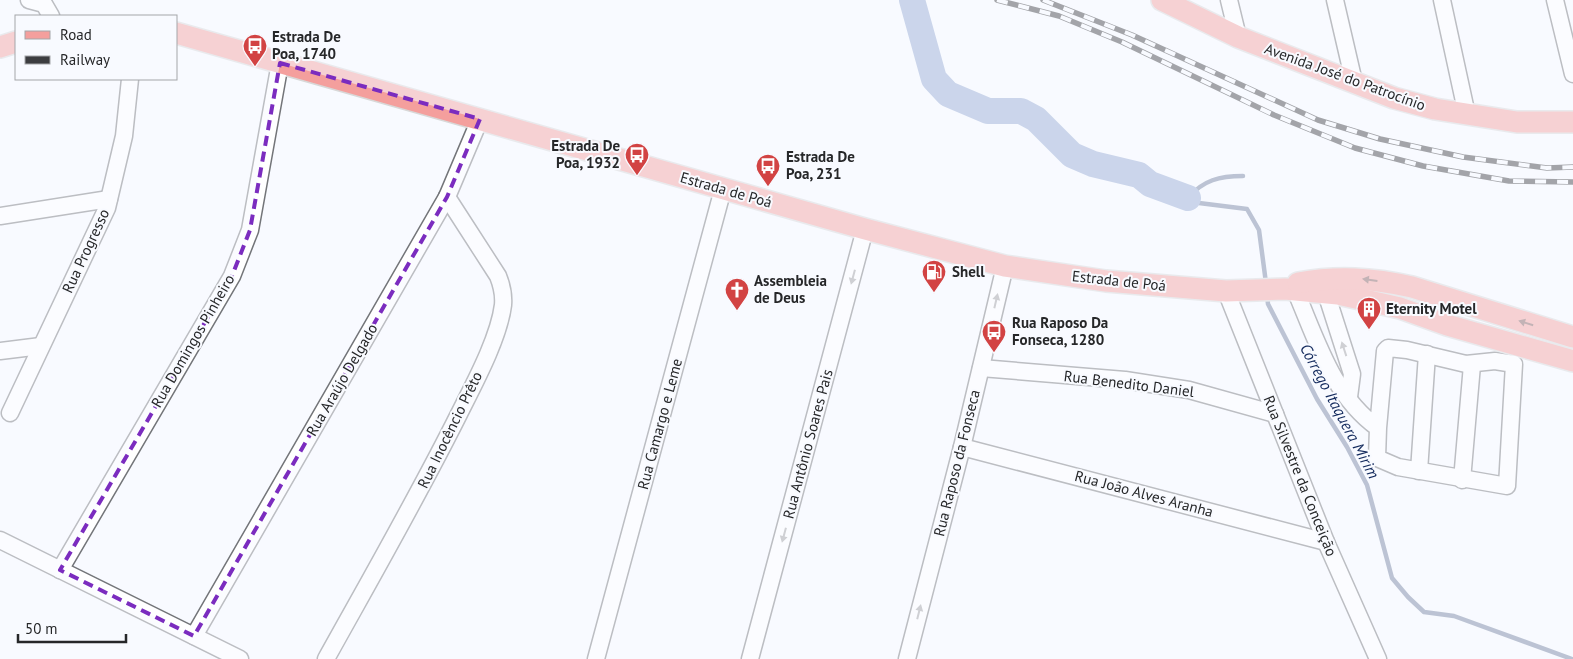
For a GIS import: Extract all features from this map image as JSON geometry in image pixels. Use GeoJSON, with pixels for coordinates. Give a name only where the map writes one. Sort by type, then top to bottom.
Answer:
{"type":"FeatureCollection","features":[{"type":"Feature","properties":{"kind":"main road","name":"Avenida José do Patrocínio"},"geometry":{"type":"LineString","coordinates":[[1162,0],[1238,37],[1394,98],[1435,109],[1517,122],[1573,122]]}},
{"type":"Feature","properties":{"kind":"main road","name":"Estrada de Poá"},"geometry":{"type":"LineString","coordinates":[[178,34],[865,229],[1005,266],[1106,281],[1226,291],[1280,290],[1326,293],[1400,308],[1447,325],[1573,361]]}},
{"type":"Feature","properties":{"kind":"main road"},"geometry":{"type":"LineString","coordinates":[[0,47],[15,42]]}},
{"type":"Feature","properties":{"kind":"main road"},"geometry":{"type":"LineString","coordinates":[[1280,290],[1300,282],[1328,278],[1357,278],[1412,287],[1573,337]]}},
{"type":"Feature","properties":{"kind":"main road"},"geometry":{"type":"LineString","coordinates":[[1447,325],[1464,304]]}},
{"type":"Feature","properties":{"kind":"street"},"geometry":{"type":"LineString","coordinates":[[30,0],[44,4],[50,15]]}},
{"type":"Feature","properties":{"kind":"street"},"geometry":{"type":"LineString","coordinates":[[1229,0],[1238,37]]}},
{"type":"Feature","properties":{"kind":"street"},"geometry":{"type":"LineString","coordinates":[[1336,0],[1354,82]]}},
{"type":"Feature","properties":{"kind":"street"},"geometry":{"type":"LineString","coordinates":[[1442,0],[1468,114]]}},
{"type":"Feature","properties":{"kind":"street"},"geometry":{"type":"LineString","coordinates":[[1555,0],[1573,74]]}},
{"type":"Feature","properties":{"kind":"street","name":"Rua Domingos Pinheiro"},"geometry":{"type":"LineString","coordinates":[[60,570],[232,276],[250,230],[280,63]]}},
{"type":"Feature","properties":{"kind":"street","name":"Rua Progresso"},"geometry":{"type":"LineString","coordinates":[[10,413],[109,200],[124,136],[130,80]]}},
{"type":"Feature","properties":{"kind":"street","name":"Rua Araújo Delgado"},"geometry":{"type":"LineString","coordinates":[[194,636],[447,197],[480,119]]}},
{"type":"Feature","properties":{"kind":"street","name":"Rua Camargo e Leme"},"geometry":{"type":"LineString","coordinates":[[596,659],[723,189]]}},
{"type":"Feature","properties":{"kind":"street","name":"Rua Inocêncio Prêto"},"geometry":{"type":"LineString","coordinates":[[326,659],[427,479],[474,385],[496,330],[503,306],[503,290],[498,276],[447,197]]}},
{"type":"Feature","properties":{"kind":"street"},"geometry":{"type":"LineString","coordinates":[[0,216],[109,200]]}},
{"type":"Feature","properties":{"kind":"street","name":"Rua Antônio Soares Pais"},"geometry":{"type":"LineString","coordinates":[[750,659],[865,229]]}},
{"type":"Feature","properties":{"kind":"street","name":"Rua Raposo da Fonseca"},"geometry":{"type":"LineString","coordinates":[[909,659],[1005,266]]}},
{"type":"Feature","properties":{"kind":"street"},"geometry":{"type":"LineString","coordinates":[[1280,290],[1335,382],[1349,396],[1357,409],[1378,428]]}},
{"type":"Feature","properties":{"kind":"street","name":"Rua Silvestre da Conceição"},"geometry":{"type":"LineString","coordinates":[[1226,291],[1326,542],[1378,659]]}},
{"type":"Feature","properties":{"kind":"street"},"geometry":{"type":"LineString","coordinates":[[1326,293],[1352,374],[1349,396]]}},
{"type":"Feature","properties":{"kind":"street"},"geometry":{"type":"LineString","coordinates":[[0,351],[40,346]]}},
{"type":"Feature","properties":{"kind":"street"},"geometry":{"type":"LineString","coordinates":[[1391,347],[1427,354],[1472,364],[1495,360],[1514,364],[1507,486],[1462,480],[1398,467],[1378,458],[1378,428],[1385,351],[1391,347]]}},
{"type":"Feature","properties":{"kind":"street"},"geometry":{"type":"LineString","coordinates":[[1419,471],[1427,354]]}},
{"type":"Feature","properties":{"kind":"street"},"geometry":{"type":"LineString","coordinates":[[1462,480],[1472,364]]}},
{"type":"Feature","properties":{"kind":"street","name":"Rua Benedito Daniel"},"geometry":{"type":"LineString","coordinates":[[981,368],[1125,380],[1189,390],[1275,414]]}},
{"type":"Feature","properties":{"kind":"street","name":"Rua João Alves Aranha"},"geometry":{"type":"LineString","coordinates":[[962,447],[1326,542]]}},
{"type":"Feature","properties":{"kind":"street"},"geometry":{"type":"LineString","coordinates":[[0,540],[240,659]]}},
{"type":"Feature","properties":{"kind":"highlighted area"},"geometry":{"type":"Polygon","coordinates":[[[280,63],[480,119],[447,197],[194,636],[60,570],[232,276],[250,230],[280,63]]]}},
{"type":"Feature","properties":{"kind":"waterway"},"geometry":{"type":"LineString","coordinates":[[912,0],[934,79],[948,94],[988,111],[1021,111],[1036,119],[1072,155],[1093,164],[1139,175],[1150,184],[1188,198]]}},
{"type":"Feature","properties":{"kind":"waterway","name":"Córrego Itaquera Mirim"},"geometry":{"type":"LineString","coordinates":[[1243,176],[1212,180],[1200,187],[1188,198],[1199,203],[1247,209],[1259,230],[1266,283]]}},
{"type":"Feature","properties":{"kind":"waterway","name":"Córrego Itaquera Mirim"},"geometry":{"type":"LineString","coordinates":[[1267,296],[1268,304],[1317,399],[1347,447],[1367,485],[1392,578],[1424,612],[1454,616],[1572,659]]}},
{"type":"Feature","properties":{"kind":"railway"},"geometry":{"type":"LineString","coordinates":[[997,0],[1059,16],[1122,42],[1274,115],[1355,148],[1423,166],[1509,181],[1573,182]]}},
{"type":"Feature","properties":{"kind":"railway"},"geometry":{"type":"LineString","coordinates":[[1043,0],[1132,35],[1318,120],[1380,139],[1463,157],[1547,168],[1573,167]]}},
{"type":"Feature","properties":{"kind":"place","name":"Estrada De Poa, 1740"},"geometry":{"type":"Point","coordinates":[255,67]}},
{"type":"Feature","properties":{"kind":"place","name":"Estrada De Poa, 1932"},"geometry":{"type":"Point","coordinates":[637,176]}},
{"type":"Feature","properties":{"kind":"place","name":"Estrada De Poa, 231"},"geometry":{"type":"Point","coordinates":[768,187]}},
{"type":"Feature","properties":{"kind":"place","name":"Shell"},"geometry":{"type":"Point","coordinates":[934,293]}},
{"type":"Feature","properties":{"kind":"place","name":"Assembleia de Deus"},"geometry":{"type":"Point","coordinates":[737,311]}},
{"type":"Feature","properties":{"kind":"place","name":"Eternity Motel"},"geometry":{"type":"Point","coordinates":[1369,330]}},
{"type":"Feature","properties":{"kind":"place","name":"Rua Raposo Da Fonseca, 1280"},"geometry":{"type":"Point","coordinates":[994,353]}}]}
